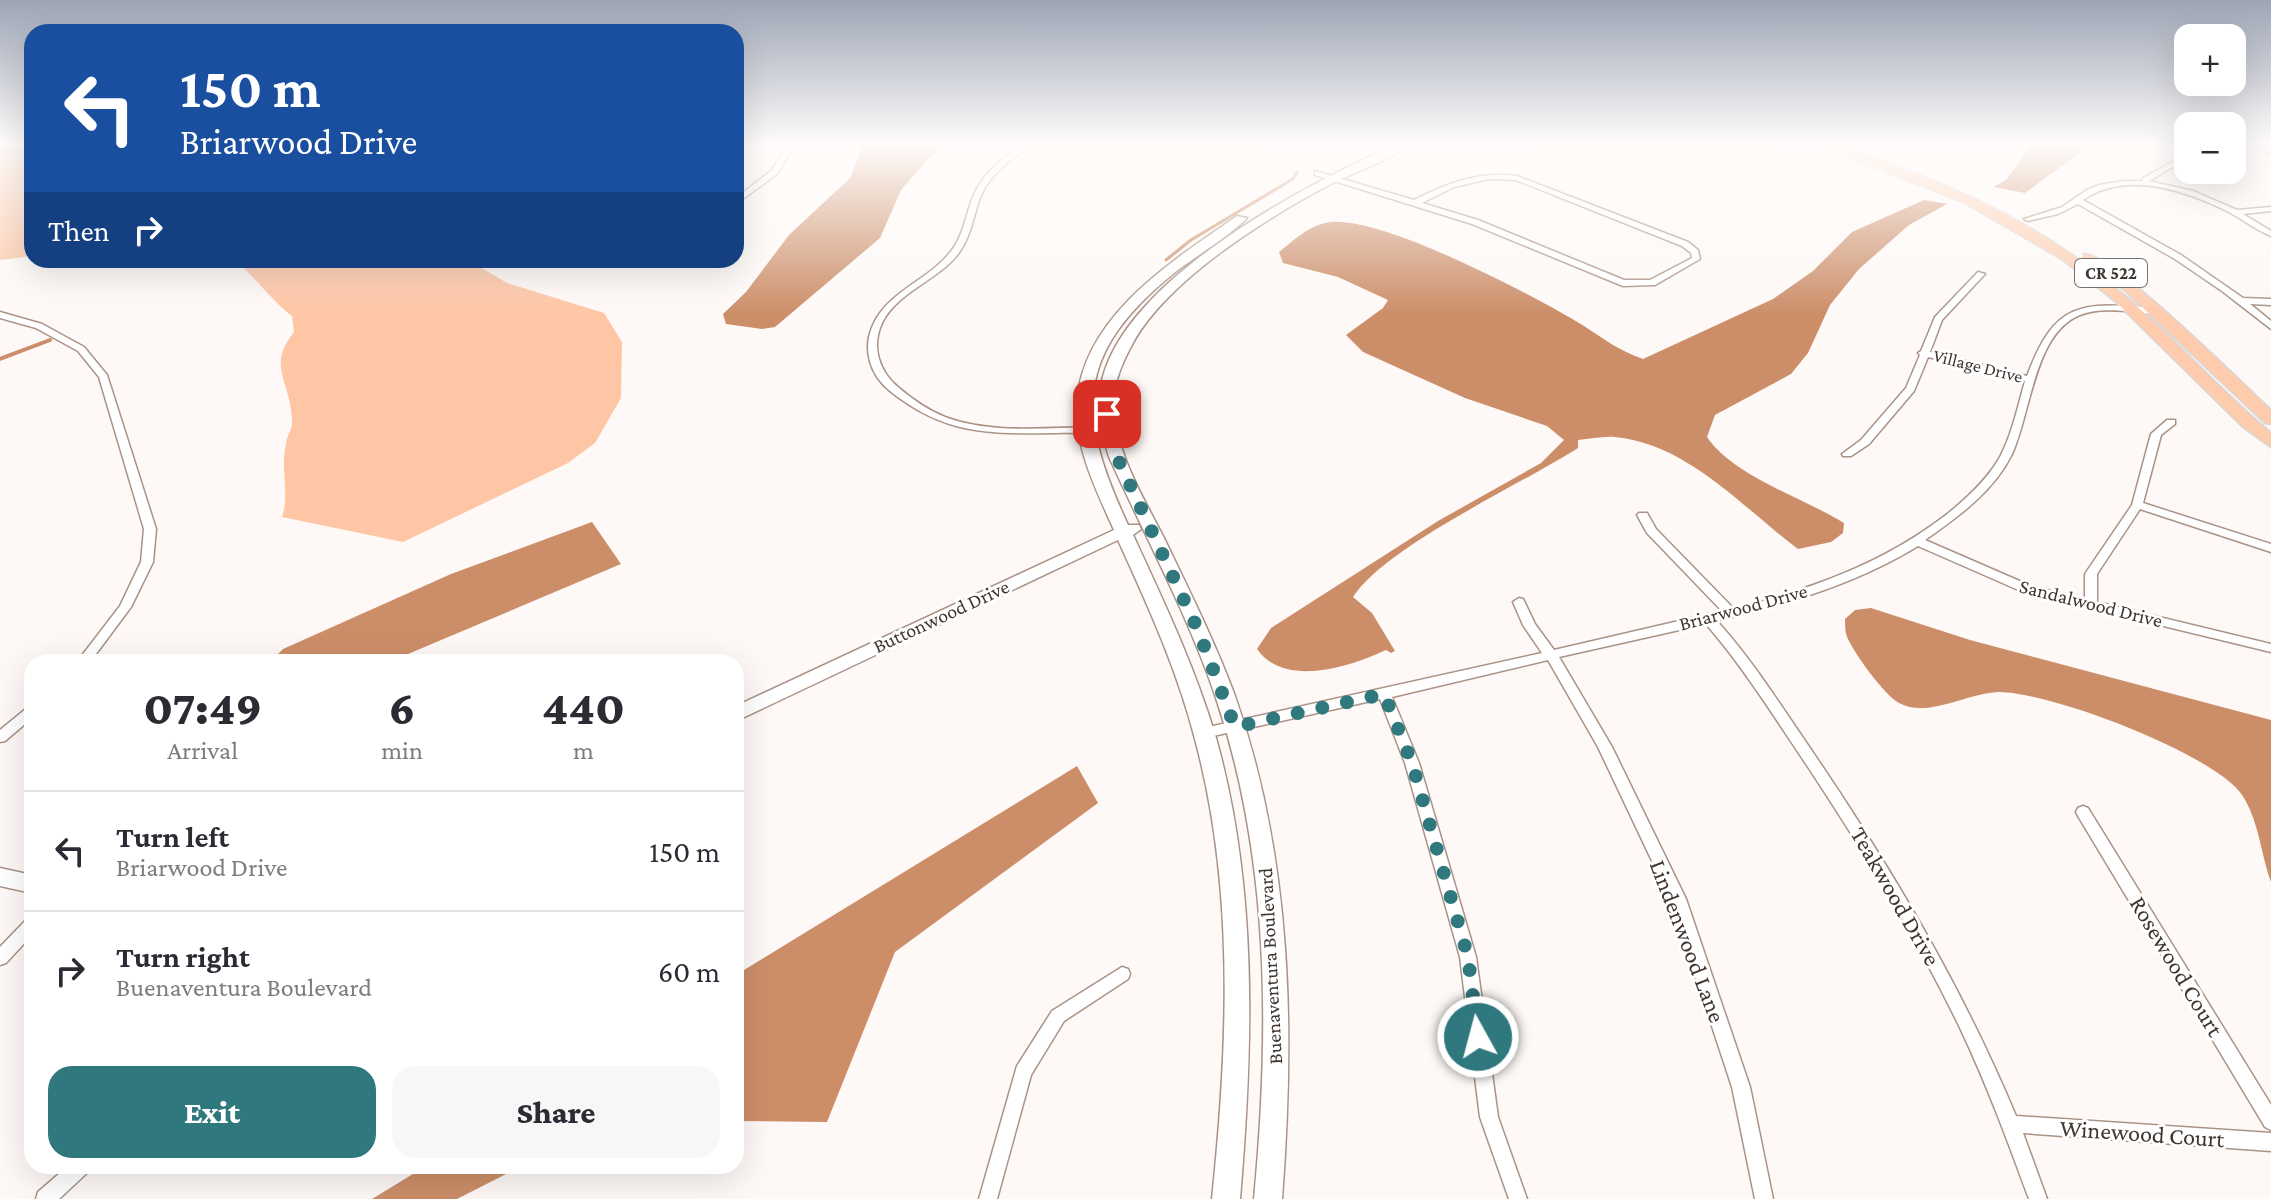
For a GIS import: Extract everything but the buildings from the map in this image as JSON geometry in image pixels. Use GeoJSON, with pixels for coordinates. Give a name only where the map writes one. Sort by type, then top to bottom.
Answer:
{"type":"FeatureCollection","features":[{"type":"Feature","properties":{"kind":"main road","name":"Buenaventura Boulevard"},"geometry":{"type":"LineString","coordinates":[[1226,1199],[1238,1033],[1237,940],[1229,851],[1204,733],[1171,635],[1085,429],[1084,400],[1096,355],[1121,320],[1192,254],[1269,202]]}},
{"type":"Feature","properties":{"kind":"main road","name":"Buenaventura Boulevard"},"geometry":{"type":"LineString","coordinates":[[1268,1199],[1275,1128],[1276,1020],[1263,849],[1235,727],[1198,630],[1148,526],[1108,430],[1110,376],[1117,358],[1139,325],[1174,289],[1243,232],[1287,202]]}},
{"type":"Feature","properties":{"kind":"main road","name":"CR 522"},"geometry":{"type":"LineString","coordinates":[[1968,202],[2036,236],[2099,280],[2271,442]]}},
{"type":"Feature","properties":{"kind":"main road"},"geometry":{"type":"LineString","coordinates":[[1982,202],[2028,219]]}},
{"type":"Feature","properties":{"kind":"main road","name":"CR 522"},"geometry":{"type":"LineString","coordinates":[[1991,202],[2028,219],[2103,266],[2271,419]]}},
{"type":"Feature","properties":{"kind":"main road","name":"Buttonwood Drive"},"geometry":{"type":"LineString","coordinates":[[744,710],[1125,531],[1148,526]]}},
{"type":"Feature","properties":{"kind":"main road"},"geometry":{"type":"LineString","coordinates":[[0,877],[24,882]]}},
{"type":"Feature","properties":{"kind":"street"},"geometry":{"type":"LineString","coordinates":[[975,202],[969,230],[955,252],[878,321],[872,345],[877,368],[885,381],[920,412],[946,423],[1010,432],[1108,430]]}},
{"type":"Feature","properties":{"kind":"street"},"geometry":{"type":"LineString","coordinates":[[1412,202],[1489,227],[1623,283],[1652,283],[1696,259],[1695,252],[1685,244],[1578,202]]}},
{"type":"Feature","properties":{"kind":"street"},"geometry":{"type":"LineString","coordinates":[[2028,219],[2060,211],[2074,202]]}},
{"type":"Feature","properties":{"kind":"street"},"geometry":{"type":"LineString","coordinates":[[2081,202],[2162,245],[2242,301],[2271,326]]}},
{"type":"Feature","properties":{"kind":"street"},"geometry":{"type":"LineString","coordinates":[[2209,202],[2238,212],[2271,234]]}},
{"type":"Feature","properties":{"kind":"street"},"geometry":{"type":"LineString","coordinates":[[2238,212],[2271,209]]}},
{"type":"Feature","properties":{"kind":"street"},"geometry":{"type":"LineString","coordinates":[[1847,454],[1865,442],[1903,398],[1938,319],[1981,274]]}},
{"type":"Feature","properties":{"kind":"street"},"geometry":{"type":"LineString","coordinates":[[2242,301],[2271,302]]}},
{"type":"Feature","properties":{"kind":"street","name":"Briarwood Drive"},"geometry":{"type":"LineString","coordinates":[[1204,733],[1708,618],[1834,583],[1917,541],[1969,501],[2005,457],[2022,419],[2042,348],[2067,316],[2084,311],[2154,311]]}},
{"type":"Feature","properties":{"kind":"street"},"geometry":{"type":"LineString","coordinates":[[0,315],[39,326],[81,349],[104,377],[150,529],[147,562],[125,607],[89,654]]}},
{"type":"Feature","properties":{"kind":"street","name":"Village Drive"},"geometry":{"type":"LineString","coordinates":[[1923,353],[2032,380]]}},
{"type":"Feature","properties":{"kind":"street"},"geometry":{"type":"LineString","coordinates":[[2091,602],[2091,574],[2137,505],[2156,434],[2171,422]]}},
{"type":"Feature","properties":{"kind":"street"},"geometry":{"type":"LineString","coordinates":[[2137,505],[2271,548]]}},
{"type":"Feature","properties":{"kind":"street"},"geometry":{"type":"LineString","coordinates":[[1643,515],[1651,531],[1730,612]]}},
{"type":"Feature","properties":{"kind":"street","name":"Sandalwood Drive"},"geometry":{"type":"LineString","coordinates":[[1917,541],[2027,589],[2091,602],[2271,648]]}},
{"type":"Feature","properties":{"kind":"street","name":"Lindenwood Lane"},"geometry":{"type":"LineString","coordinates":[[1519,602],[1529,625],[1552,654],[1605,747],[1678,899],[1741,1087],[1764,1199]]}},
{"type":"Feature","properties":{"kind":"street","name":"Teakwood Drive"},"geometry":{"type":"LineString","coordinates":[[1708,618],[1738,653],[1879,861],[1958,1002],[2013,1124],[2038,1199]]}},
{"type":"Feature","properties":{"kind":"street"},"geometry":{"type":"LineString","coordinates":[[1384,694],[1412,763],[1468,957],[1489,1117],[1518,1199]]}},
{"type":"Feature","properties":{"kind":"street"},"geometry":{"type":"LineString","coordinates":[[0,737],[24,718]]}},
{"type":"Feature","properties":{"kind":"street","name":"Rosewood Court"},"geometry":{"type":"LineString","coordinates":[[2083,812],[2271,1121]]}},
{"type":"Feature","properties":{"kind":"street"},"geometry":{"type":"LineString","coordinates":[[0,958],[24,933]]}},
{"type":"Feature","properties":{"kind":"street"},"geometry":{"type":"LineString","coordinates":[[988,1199],[1023,1072],[1058,1016],[1122,974]]}},
{"type":"Feature","properties":{"kind":"street","name":"Winewood Court"},"geometry":{"type":"LineString","coordinates":[[2013,1124],[2271,1142]]}},
{"type":"Feature","properties":{"kind":"street"},"geometry":{"type":"LineString","coordinates":[[45,1199],[73,1174]]}},
{"type":"Feature","properties":{"kind":"shaded area"},"geometry":{"type":"Polygon","coordinates":[[[0,202],[24,202],[24,257],[0,260],[0,202]]]}},
{"type":"Feature","properties":{"kind":"shaded area"},"geometry":{"type":"Polygon","coordinates":[[[824,202],[896,202],[880,238],[775,327],[762,329],[726,324],[723,314],[746,292],[789,235],[824,202]]]}},
{"type":"Feature","properties":{"kind":"shaded area"},"geometry":{"type":"Polygon","coordinates":[[[1920,202],[1947,204],[1909,225],[1859,269],[1830,305],[1808,353],[1791,374],[1715,415],[1707,437],[1719,451],[1751,475],[1844,523],[1843,533],[1831,542],[1798,549],[1713,480],[1667,452],[1642,442],[1615,437],[1578,440],[1578,448],[1424,537],[1370,577],[1353,597],[1372,613],[1395,651],[1391,653],[1386,650],[1336,667],[1300,671],[1269,661],[1257,649],[1271,628],[1438,521],[1541,463],[1564,440],[1547,426],[1465,398],[1363,352],[1346,335],[1383,308],[1388,300],[1338,277],[1283,263],[1279,252],[1300,235],[1325,223],[1348,223],[1413,241],[1488,274],[1643,359],[1773,299],[1813,271],[1852,232],[1920,202]]]}},
{"type":"Feature","properties":{"kind":"shaded area"},"geometry":{"type":"Polygon","coordinates":[[[244,268],[482,268],[507,283],[604,313],[622,342],[621,398],[595,443],[568,463],[403,542],[282,517],[285,499],[284,453],[292,423],[281,365],[286,344],[294,332],[292,316],[244,268]]]}},
{"type":"Feature","properties":{"kind":"shaded area"},"geometry":{"type":"Polygon","coordinates":[[[592,522],[621,564],[408,654],[278,654],[283,649],[451,574],[592,522]]]}},
{"type":"Feature","properties":{"kind":"shaded area"},"geometry":{"type":"Polygon","coordinates":[[[1871,608],[1970,640],[2271,720],[2271,882],[2251,811],[2239,791],[2221,775],[2162,742],[2090,713],[2024,695],[1988,693],[1923,708],[1910,707],[1893,699],[1870,673],[1846,635],[1845,619],[1855,610],[1871,608]]]}},
{"type":"Feature","properties":{"kind":"shaded area"},"geometry":{"type":"Polygon","coordinates":[[[1077,766],[1098,803],[895,952],[827,1122],[744,1121],[744,970],[1077,766]]]}},
{"type":"Feature","properties":{"kind":"shaded area"},"geometry":{"type":"Polygon","coordinates":[[[413,1174],[506,1174],[457,1199],[372,1199],[413,1174]]]}},
{"type":"Feature","properties":{"kind":"waterway"},"geometry":{"type":"LineString","coordinates":[[1166,260],[1191,240],[1255,202]]}},
{"type":"Feature","properties":{"kind":"waterway"},"geometry":{"type":"LineString","coordinates":[[0,359],[50,340]]}},
{"type":"Feature","properties":{"kind":"route"},"geometry":{"type":"LineString","coordinates":[[1107,414],[1108,430],[1117,457],[1198,630],[1235,727],[1384,694],[1412,763],[1468,957],[1478,1037]]}}]}
